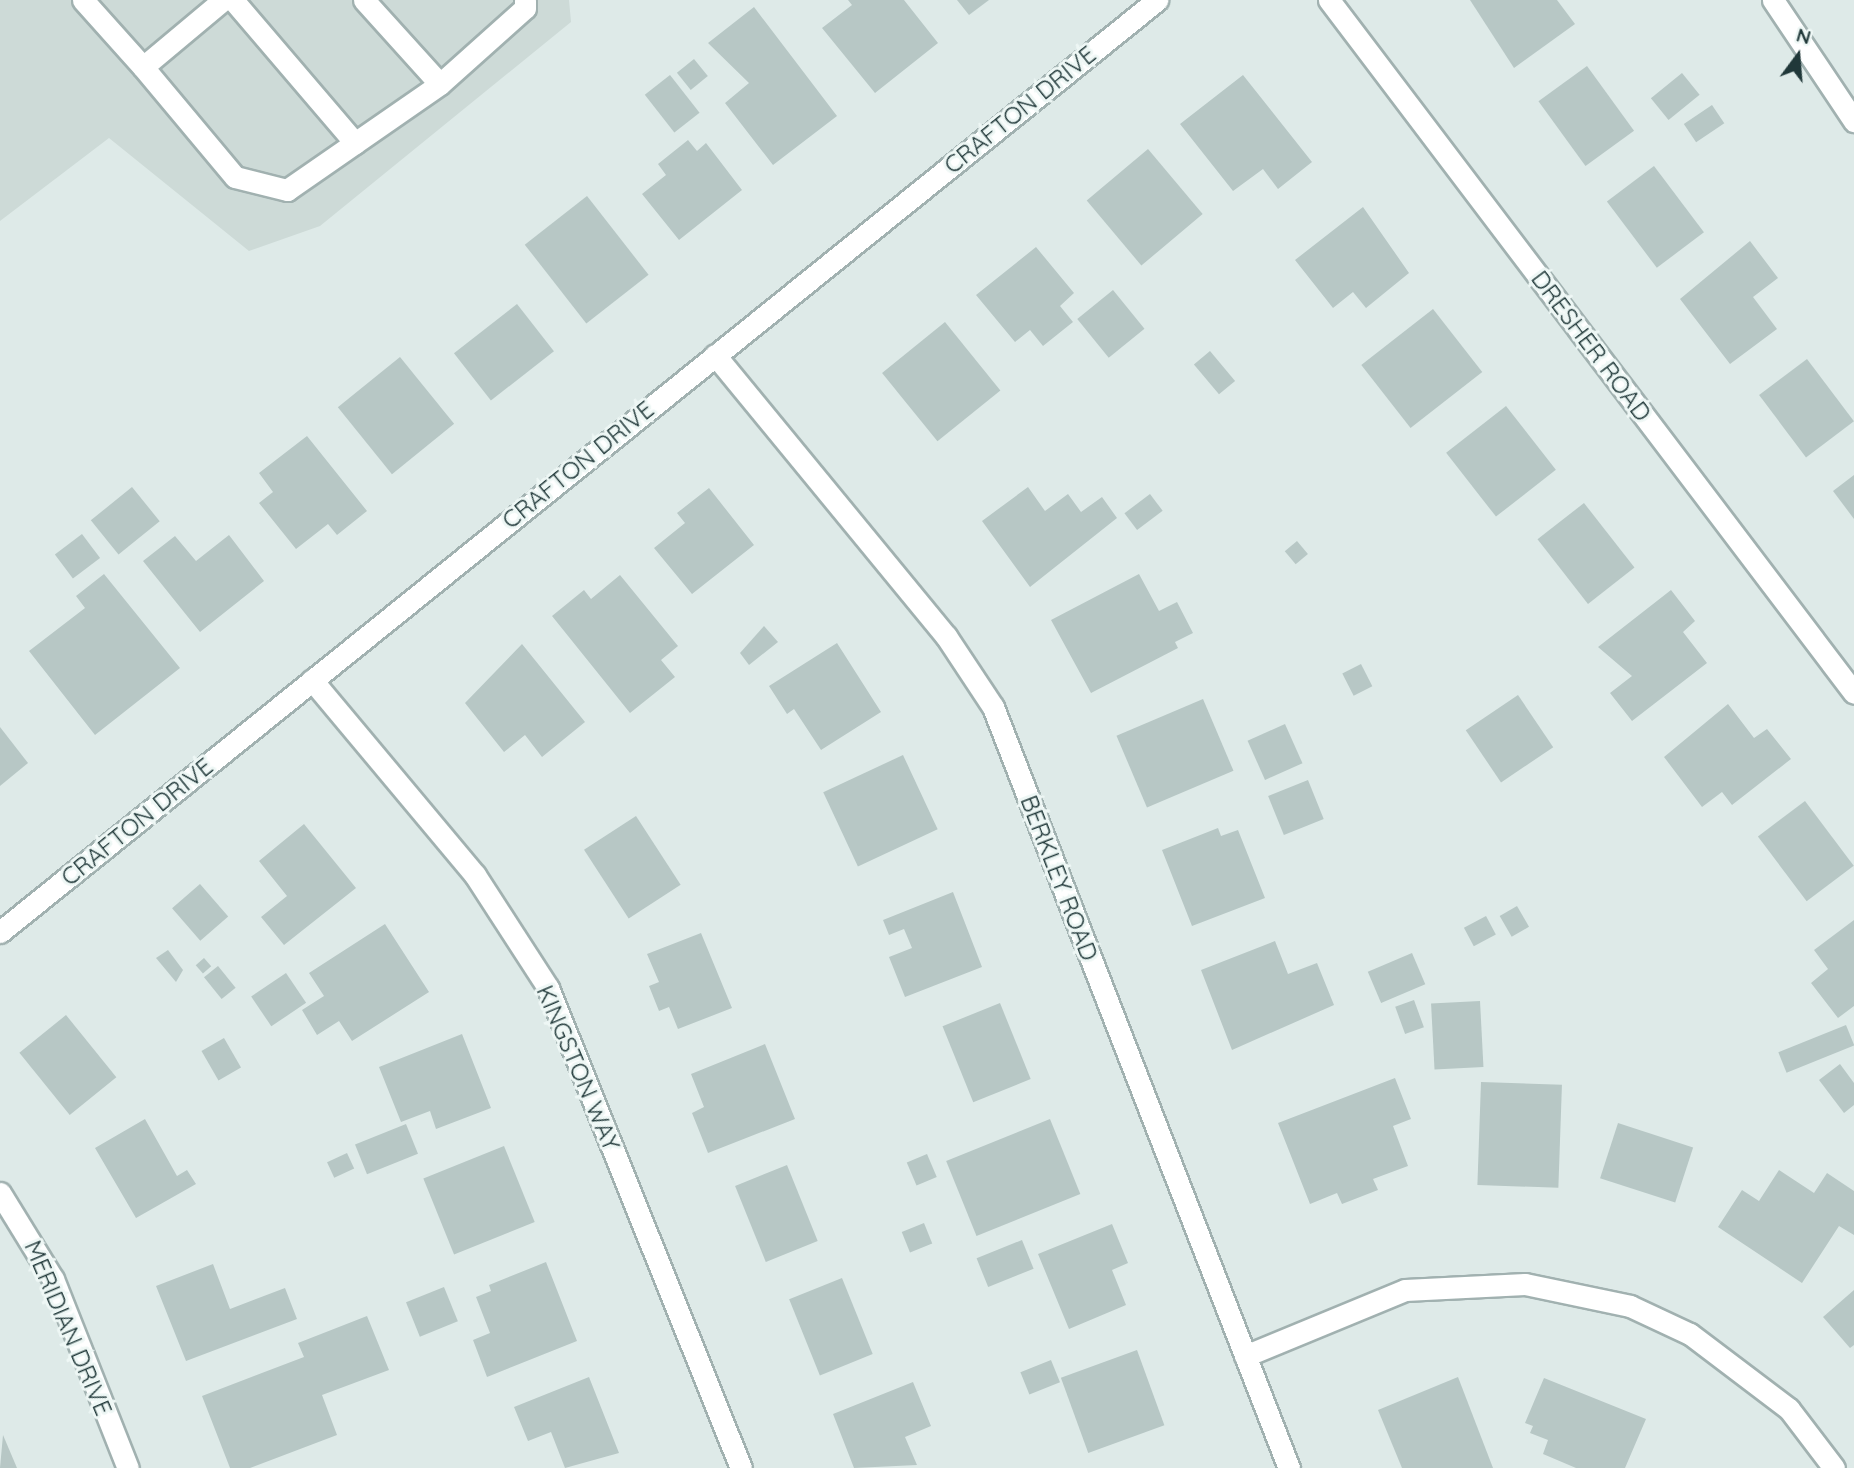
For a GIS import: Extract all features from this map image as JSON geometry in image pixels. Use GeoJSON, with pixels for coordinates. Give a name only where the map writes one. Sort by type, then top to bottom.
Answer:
{"type":"FeatureCollection","features":[{"type":"Feature","properties":{"kind":"street"},"geometry":{"type":"LineString","coordinates":[[83,0],[235,177],[287,190],[440,84],[525,8],[525,0]]}},
{"type":"Feature","properties":{"kind":"street"},"geometry":{"type":"LineString","coordinates":[[143,67],[223,0]]}},
{"type":"Feature","properties":{"kind":"street"},"geometry":{"type":"LineString","coordinates":[[233,0],[355,143]]}},
{"type":"Feature","properties":{"kind":"street"},"geometry":{"type":"LineString","coordinates":[[364,0],[440,84]]}},
{"type":"Feature","properties":{"kind":"street","name":"CRAFTON DRIVE"},"geometry":{"type":"LineString","coordinates":[[0,932],[1157,0]]}},
{"type":"Feature","properties":{"kind":"street","name":"DRESHER ROAD"},"geometry":{"type":"LineString","coordinates":[[1329,0],[1854,693]]}},
{"type":"Feature","properties":{"kind":"street"},"geometry":{"type":"LineString","coordinates":[[1773,0],[1854,121]]}},
{"type":"Feature","properties":{"kind":"street","name":"BERKLEY ROAD"},"geometry":{"type":"LineString","coordinates":[[715,355],[946,636],[993,707],[1289,1468]]}},
{"type":"Feature","properties":{"kind":"street","name":"KINGSTON WAY"},"geometry":{"type":"LineString","coordinates":[[312,680],[475,875],[548,988],[741,1468]]}},
{"type":"Feature","properties":{"kind":"street","name":"MERIDIAN DRIVE"},"geometry":{"type":"LineString","coordinates":[[0,1194],[53,1279],[128,1468]]}},
{"type":"Feature","properties":{"kind":"street"},"geometry":{"type":"LineString","coordinates":[[1245,1356],[1405,1290],[1525,1284],[1630,1306],[1690,1334],[1788,1409],[1834,1468]]}},
{"type":"Feature","properties":{"kind":"shaded area"},"geometry":{"type":"Polygon","coordinates":[[[0,0],[569,0],[571,22],[320,226],[249,251],[109,138],[0,221],[0,0]]]}},
{"type":"Feature","properties":{"kind":"building"},"geometry":{"type":"Polygon","coordinates":[[[848,0],[904,0],[938,43],[875,93],[822,28],[852,5],[848,0]]]}},
{"type":"Feature","properties":{"kind":"building"},"geometry":{"type":"Polygon","coordinates":[[[957,0],[989,0],[969,15],[957,0]]]}},
{"type":"Feature","properties":{"kind":"building"},"geometry":{"type":"Polygon","coordinates":[[[1470,0],[1557,0],[1575,24],[1514,68],[1470,0]]]}},
{"type":"Feature","properties":{"kind":"building"},"geometry":{"type":"Polygon","coordinates":[[[754,7],[837,116],[773,165],[725,103],[749,83],[708,43],[754,7]]]}},
{"type":"Feature","properties":{"kind":"building"},"geometry":{"type":"Polygon","coordinates":[[[694,59],[708,76],[691,90],[677,73],[694,59]]]}},
{"type":"Feature","properties":{"kind":"building"},"geometry":{"type":"Polygon","coordinates":[[[1587,66],[1634,131],[1585,166],[1538,101],[1587,66]]]}},
{"type":"Feature","properties":{"kind":"building"},"geometry":{"type":"Polygon","coordinates":[[[1682,73],[1700,95],[1669,120],[1651,98],[1682,73]]]}},
{"type":"Feature","properties":{"kind":"building"},"geometry":{"type":"Polygon","coordinates":[[[670,75],[700,113],[674,133],[645,95],[670,75]]]}},
{"type":"Feature","properties":{"kind":"building"},"geometry":{"type":"Polygon","coordinates":[[[1243,75],[1312,162],[1278,189],[1263,169],[1233,191],[1180,124],[1243,75]]]}},
{"type":"Feature","properties":{"kind":"building"},"geometry":{"type":"Polygon","coordinates":[[[1712,105],[1724,123],[1696,142],[1684,124],[1712,105]]]}},
{"type":"Feature","properties":{"kind":"building"},"geometry":{"type":"Polygon","coordinates":[[[688,140],[697,151],[706,143],[742,190],[679,240],[642,194],[666,175],[658,164],[688,140]]]}},
{"type":"Feature","properties":{"kind":"building"},"geometry":{"type":"Polygon","coordinates":[[[1148,149],[1203,214],[1141,266],[1087,200],[1148,149]]]}},
{"type":"Feature","properties":{"kind":"building"},"geometry":{"type":"Polygon","coordinates":[[[1654,166],[1704,232],[1657,268],[1607,202],[1654,166]]]}},
{"type":"Feature","properties":{"kind":"building"},"geometry":{"type":"Polygon","coordinates":[[[587,196],[649,275],[586,323],[525,245],[587,196]]]}},
{"type":"Feature","properties":{"kind":"building"},"geometry":{"type":"Polygon","coordinates":[[[1363,207],[1409,273],[1366,308],[1353,292],[1333,308],[1295,260],[1363,207]]]}},
{"type":"Feature","properties":{"kind":"building"},"geometry":{"type":"Polygon","coordinates":[[[1750,241],[1778,278],[1753,297],[1777,329],[1730,364],[1680,299],[1750,241]]]}},
{"type":"Feature","properties":{"kind":"building"},"geometry":{"type":"Polygon","coordinates":[[[1036,247],[1074,293],[1060,306],[1073,322],[1043,346],[1030,330],[1015,342],[976,295],[1036,247]]]}},
{"type":"Feature","properties":{"kind":"building"},"geometry":{"type":"Polygon","coordinates":[[[1113,290],[1144,329],[1109,358],[1077,319],[1113,290]]]}},
{"type":"Feature","properties":{"kind":"building"},"geometry":{"type":"Polygon","coordinates":[[[517,304],[554,351],[491,401],[454,353],[517,304]]]}},
{"type":"Feature","properties":{"kind":"building"},"geometry":{"type":"Polygon","coordinates":[[[1433,309],[1482,372],[1411,428],[1361,365],[1433,309]]]}},
{"type":"Feature","properties":{"kind":"building"},"geometry":{"type":"Polygon","coordinates":[[[945,322],[1000,390],[937,441],[882,373],[945,322]]]}},
{"type":"Feature","properties":{"kind":"building"},"geometry":{"type":"Polygon","coordinates":[[[1210,351],[1235,381],[1219,394],[1194,364],[1210,351]]]}},
{"type":"Feature","properties":{"kind":"building"},"geometry":{"type":"Polygon","coordinates":[[[400,357],[454,424],[392,474],[338,407],[400,357]]]}},
{"type":"Feature","properties":{"kind":"building"},"geometry":{"type":"Polygon","coordinates":[[[1807,359],[1854,421],[1806,457],[1759,395],[1807,359]]]}},
{"type":"Feature","properties":{"kind":"building"},"geometry":{"type":"Polygon","coordinates":[[[1506,406],[1556,470],[1496,517],[1446,453],[1506,406]]]}},
{"type":"Feature","properties":{"kind":"building"},"geometry":{"type":"Polygon","coordinates":[[[307,436],[367,511],[337,535],[328,524],[296,549],[259,503],[273,492],[259,473],[307,436]]]}},
{"type":"Feature","properties":{"kind":"building"},"geometry":{"type":"Polygon","coordinates":[[[1854,475],[1854,519],[1833,491],[1854,475]]]}},
{"type":"Feature","properties":{"kind":"building"},"geometry":{"type":"Polygon","coordinates":[[[132,487],[160,521],[119,555],[91,520],[132,487]]]}},
{"type":"Feature","properties":{"kind":"building"},"geometry":{"type":"Polygon","coordinates":[[[1028,487],[1045,511],[1068,494],[1081,512],[1102,497],[1117,518],[1030,587],[982,521],[1028,487]]]}},
{"type":"Feature","properties":{"kind":"building"},"geometry":{"type":"Polygon","coordinates":[[[709,488],[754,545],[692,594],[654,548],[685,523],[677,513],[709,488]]]}},
{"type":"Feature","properties":{"kind":"building"},"geometry":{"type":"Polygon","coordinates":[[[1150,494],[1163,511],[1137,530],[1124,513],[1150,494]]]}},
{"type":"Feature","properties":{"kind":"building"},"geometry":{"type":"Polygon","coordinates":[[[1584,503],[1634,568],[1588,604],[1538,539],[1584,503]]]}},
{"type":"Feature","properties":{"kind":"building"},"geometry":{"type":"Polygon","coordinates":[[[82,534],[100,558],[73,578],[55,554],[82,534]]]}},
{"type":"Feature","properties":{"kind":"building"},"geometry":{"type":"Polygon","coordinates":[[[229,535],[264,581],[200,632],[143,561],[175,536],[196,561],[229,535]]]}},
{"type":"Feature","properties":{"kind":"building"},"geometry":{"type":"Polygon","coordinates":[[[1297,541],[1308,554],[1296,564],[1285,551],[1297,541]]]}},
{"type":"Feature","properties":{"kind":"building"},"geometry":{"type":"Polygon","coordinates":[[[104,574],[180,668],[95,735],[29,651],[85,608],[76,596],[104,574]]]}},
{"type":"Feature","properties":{"kind":"building"},"geometry":{"type":"Polygon","coordinates":[[[1139,574],[1159,611],[1177,602],[1193,633],[1175,642],[1178,648],[1091,693],[1051,620],[1139,574]]]}},
{"type":"Feature","properties":{"kind":"building"},"geometry":{"type":"Polygon","coordinates":[[[620,575],[678,646],[661,660],[675,677],[630,713],[552,616],[584,590],[591,599],[620,575]]]}},
{"type":"Feature","properties":{"kind":"building"},"geometry":{"type":"Polygon","coordinates":[[[1671,590],[1695,621],[1683,632],[1707,663],[1632,721],[1610,693],[1632,676],[1598,647],[1671,590]]]}},
{"type":"Feature","properties":{"kind":"building"},"geometry":{"type":"Polygon","coordinates":[[[764,626],[778,642],[749,665],[740,653],[764,626]]]}},
{"type":"Feature","properties":{"kind":"building"},"geometry":{"type":"Polygon","coordinates":[[[837,643],[881,712],[821,750],[794,709],[787,714],[769,686],[837,643]]]}},
{"type":"Feature","properties":{"kind":"building"},"geometry":{"type":"Polygon","coordinates":[[[522,644],[585,722],[542,757],[525,735],[504,752],[465,703],[522,644]]]}},
{"type":"Feature","properties":{"kind":"building"},"geometry":{"type":"Polygon","coordinates":[[[1361,664],[1372,686],[1354,696],[1342,674],[1361,664]]]}},
{"type":"Feature","properties":{"kind":"building"},"geometry":{"type":"Polygon","coordinates":[[[1518,695],[1553,747],[1501,782],[1466,730],[1518,695]]]}},
{"type":"Feature","properties":{"kind":"building"},"geometry":{"type":"Polygon","coordinates":[[[1203,699],[1233,771],[1147,808],[1116,736],[1203,699]]]}},
{"type":"Feature","properties":{"kind":"building"},"geometry":{"type":"Polygon","coordinates":[[[1728,704],[1754,738],[1767,729],[1791,759],[1732,805],[1722,792],[1702,807],[1664,757],[1728,704]]]}},
{"type":"Feature","properties":{"kind":"building"},"geometry":{"type":"Polygon","coordinates":[[[1285,724],[1302,763],[1265,780],[1248,741],[1285,724]]]}},
{"type":"Feature","properties":{"kind":"building"},"geometry":{"type":"Polygon","coordinates":[[[0,727],[28,763],[0,786],[0,727]]]}},
{"type":"Feature","properties":{"kind":"building"},"geometry":{"type":"Polygon","coordinates":[[[903,755],[938,829],[858,867],[823,792],[903,755]]]}},
{"type":"Feature","properties":{"kind":"building"},"geometry":{"type":"Polygon","coordinates":[[[1308,780],[1324,819],[1284,835],[1268,796],[1308,780]]]}},
{"type":"Feature","properties":{"kind":"building"},"geometry":{"type":"Polygon","coordinates":[[[1805,801],[1854,866],[1807,901],[1758,837],[1805,801]]]}},
{"type":"Feature","properties":{"kind":"building"},"geometry":{"type":"Polygon","coordinates":[[[636,816],[681,885],[629,919],[584,850],[636,816]]]}},
{"type":"Feature","properties":{"kind":"building"},"geometry":{"type":"Polygon","coordinates":[[[304,824],[356,888],[284,945],[261,917],[287,896],[259,861],[304,824]]]}},
{"type":"Feature","properties":{"kind":"building"},"geometry":{"type":"Polygon","coordinates":[[[1218,828],[1221,836],[1238,830],[1265,898],[1192,926],[1162,850],[1218,828]]]}},
{"type":"Feature","properties":{"kind":"building"},"geometry":{"type":"Polygon","coordinates":[[[200,884],[228,916],[200,941],[172,908],[200,884]]]}},
{"type":"Feature","properties":{"kind":"building"},"geometry":{"type":"Polygon","coordinates":[[[953,892],[982,967],[905,997],[889,957],[912,948],[904,929],[889,935],[883,920],[953,892]]]}},
{"type":"Feature","properties":{"kind":"building"},"geometry":{"type":"Polygon","coordinates":[[[1517,906],[1529,927],[1512,937],[1500,916],[1517,906]]]}},
{"type":"Feature","properties":{"kind":"building"},"geometry":{"type":"Polygon","coordinates":[[[1486,916],[1496,935],[1474,946],[1464,928],[1486,916]]]}},
{"type":"Feature","properties":{"kind":"building"},"geometry":{"type":"Polygon","coordinates":[[[1854,920],[1854,1006],[1838,1018],[1811,983],[1828,969],[1814,950],[1854,920]]]}},
{"type":"Feature","properties":{"kind":"building"},"geometry":{"type":"Polygon","coordinates":[[[385,924],[429,992],[352,1041],[339,1021],[317,1035],[302,1010],[324,996],[309,973],[385,924]]]}},
{"type":"Feature","properties":{"kind":"building"},"geometry":{"type":"Polygon","coordinates":[[[701,933],[732,1008],[678,1029],[669,1007],[659,1011],[649,986],[659,982],[647,954],[701,933]]]}},
{"type":"Feature","properties":{"kind":"building"},"geometry":{"type":"Polygon","coordinates":[[[1275,941],[1288,974],[1317,963],[1334,1005],[1232,1050],[1201,970],[1275,941]]]}},
{"type":"Feature","properties":{"kind":"building"},"geometry":{"type":"Polygon","coordinates":[[[168,950],[183,970],[176,982],[156,958],[168,950]]]}},
{"type":"Feature","properties":{"kind":"building"},"geometry":{"type":"Polygon","coordinates":[[[1412,953],[1425,984],[1381,1003],[1368,972],[1412,953]]]}},
{"type":"Feature","properties":{"kind":"building"},"geometry":{"type":"Polygon","coordinates":[[[204,958],[211,966],[203,974],[196,965],[204,958]]]}},
{"type":"Feature","properties":{"kind":"building"},"geometry":{"type":"Polygon","coordinates":[[[218,966],[236,988],[222,999],[204,977],[218,966]]]}},
{"type":"Feature","properties":{"kind":"building"},"geometry":{"type":"Polygon","coordinates":[[[286,973],[306,1003],[271,1026],[251,996],[286,973]]]}},
{"type":"Feature","properties":{"kind":"building"},"geometry":{"type":"Polygon","coordinates":[[[1414,1000],[1424,1027],[1405,1034],[1395,1007],[1414,1000]]]}},
{"type":"Feature","properties":{"kind":"building"},"geometry":{"type":"Polygon","coordinates":[[[1480,1001],[1483,1067],[1435,1069],[1431,1004],[1480,1001]]]}},
{"type":"Feature","properties":{"kind":"building"},"geometry":{"type":"Polygon","coordinates":[[[1000,1003],[1031,1079],[973,1102],[943,1026],[1000,1003]]]}},
{"type":"Feature","properties":{"kind":"building"},"geometry":{"type":"Polygon","coordinates":[[[66,1015],[116,1077],[70,1115],[19,1053],[66,1015]]]}},
{"type":"Feature","properties":{"kind":"building"},"geometry":{"type":"Polygon","coordinates":[[[1846,1025],[1854,1045],[1787,1073],[1778,1052],[1846,1025]]]}},
{"type":"Feature","properties":{"kind":"building"},"geometry":{"type":"Polygon","coordinates":[[[462,1034],[491,1108],[436,1129],[430,1111],[401,1122],[379,1067],[462,1034]]]}},
{"type":"Feature","properties":{"kind":"building"},"geometry":{"type":"Polygon","coordinates":[[[224,1038],[241,1067],[218,1080],[201,1051],[224,1038]]]}},
{"type":"Feature","properties":{"kind":"building"},"geometry":{"type":"Polygon","coordinates":[[[765,1044],[795,1119],[708,1153],[692,1113],[704,1107],[691,1074],[765,1044]]]}},
{"type":"Feature","properties":{"kind":"building"},"geometry":{"type":"Polygon","coordinates":[[[1840,1064],[1854,1083],[1854,1105],[1844,1113],[1819,1080],[1840,1064]]]}},
{"type":"Feature","properties":{"kind":"building"},"geometry":{"type":"Polygon","coordinates":[[[1395,1078],[1411,1119],[1393,1126],[1408,1166],[1373,1179],[1378,1190],[1342,1204],[1337,1193],[1310,1204],[1278,1123],[1395,1078]]]}},
{"type":"Feature","properties":{"kind":"building"},"geometry":{"type":"Polygon","coordinates":[[[1481,1082],[1562,1085],[1558,1188],[1477,1185],[1481,1082]]]}},
{"type":"Feature","properties":{"kind":"building"},"geometry":{"type":"Polygon","coordinates":[[[145,1119],[177,1176],[187,1170],[196,1184],[136,1218],[95,1148],[145,1119]]]}},
{"type":"Feature","properties":{"kind":"building"},"geometry":{"type":"Polygon","coordinates":[[[1050,1119],[1080,1194],[976,1236],[946,1161],[1050,1119]]]}},
{"type":"Feature","properties":{"kind":"building"},"geometry":{"type":"Polygon","coordinates":[[[1618,1123],[1693,1147],[1675,1203],[1600,1178],[1618,1123]]]}},
{"type":"Feature","properties":{"kind":"building"},"geometry":{"type":"Polygon","coordinates":[[[406,1124],[418,1154],[367,1174],[355,1145],[406,1124]]]}},
{"type":"Feature","properties":{"kind":"building"},"geometry":{"type":"Polygon","coordinates":[[[504,1146],[535,1222],[454,1255],[423,1179],[504,1146]]]}},
{"type":"Feature","properties":{"kind":"building"},"geometry":{"type":"Polygon","coordinates":[[[347,1153],[354,1168],[334,1178],[327,1162],[347,1153]]]}},
{"type":"Feature","properties":{"kind":"building"},"geometry":{"type":"Polygon","coordinates":[[[927,1154],[937,1177],[917,1186],[907,1163],[927,1154]]]}},
{"type":"Feature","properties":{"kind":"building"},"geometry":{"type":"Polygon","coordinates":[[[787,1165],[818,1241],[766,1262],[735,1186],[787,1165]]]}},
{"type":"Feature","properties":{"kind":"building"},"geometry":{"type":"Polygon","coordinates":[[[1779,1170],[1814,1193],[1827,1173],[1854,1191],[1854,1235],[1839,1226],[1802,1283],[1718,1227],[1742,1190],[1759,1201],[1779,1170]]]}},
{"type":"Feature","properties":{"kind":"building"},"geometry":{"type":"Polygon","coordinates":[[[924,1223],[932,1243],[910,1252],[902,1232],[924,1223]]]}},
{"type":"Feature","properties":{"kind":"building"},"geometry":{"type":"Polygon","coordinates":[[[1112,1224],[1128,1263],[1112,1270],[1126,1305],[1069,1329],[1038,1254],[1112,1224]]]}},
{"type":"Feature","properties":{"kind":"building"},"geometry":{"type":"Polygon","coordinates":[[[1022,1240],[1034,1269],[988,1287],[977,1258],[1022,1240]]]}},
{"type":"Feature","properties":{"kind":"building"},"geometry":{"type":"Polygon","coordinates":[[[546,1262],[577,1341],[487,1377],[473,1340],[490,1333],[476,1297],[491,1291],[489,1285],[546,1262]]]}},
{"type":"Feature","properties":{"kind":"building"},"geometry":{"type":"Polygon","coordinates":[[[213,1264],[230,1309],[285,1288],[297,1319],[186,1361],[156,1286],[213,1264]]]}},
{"type":"Feature","properties":{"kind":"building"},"geometry":{"type":"Polygon","coordinates":[[[842,1278],[873,1354],[820,1375],[789,1299],[842,1278]]]}},
{"type":"Feature","properties":{"kind":"building"},"geometry":{"type":"Polygon","coordinates":[[[444,1287],[458,1321],[420,1337],[406,1302],[444,1287]]]}},
{"type":"Feature","properties":{"kind":"building"},"geometry":{"type":"Polygon","coordinates":[[[1854,1290],[1854,1345],[1850,1348],[1823,1317],[1854,1290]]]}},
{"type":"Feature","properties":{"kind":"building"},"geometry":{"type":"Polygon","coordinates":[[[367,1316],[389,1370],[322,1395],[337,1435],[250,1468],[230,1468],[202,1396],[304,1357],[298,1343],[367,1316]]]}},
{"type":"Feature","properties":{"kind":"building"},"geometry":{"type":"Polygon","coordinates":[[[1137,1350],[1164,1425],[1088,1453],[1061,1378],[1137,1350]]]}},
{"type":"Feature","properties":{"kind":"building"},"geometry":{"type":"Polygon","coordinates":[[[1051,1360],[1060,1382],[1029,1395],[1020,1372],[1051,1360]]]}},
{"type":"Feature","properties":{"kind":"building"},"geometry":{"type":"Polygon","coordinates":[[[589,1377],[619,1453],[565,1468],[551,1432],[528,1441],[514,1407],[589,1377]]]}},
{"type":"Feature","properties":{"kind":"building"},"geometry":{"type":"Polygon","coordinates":[[[1458,1377],[1493,1468],[1402,1468],[1378,1410],[1458,1377]]]}},
{"type":"Feature","properties":{"kind":"building"},"geometry":{"type":"Polygon","coordinates":[[[1544,1378],[1646,1419],[1625,1468],[1576,1468],[1543,1454],[1548,1440],[1530,1433],[1533,1426],[1525,1423],[1544,1378]]]}},
{"type":"Feature","properties":{"kind":"building"},"geometry":{"type":"Polygon","coordinates":[[[913,1382],[931,1426],[905,1437],[917,1465],[854,1468],[833,1414],[913,1382]]]}},
{"type":"Feature","properties":{"kind":"building"},"geometry":{"type":"Polygon","coordinates":[[[3,1435],[17,1468],[0,1468],[3,1435]]]}}]}
